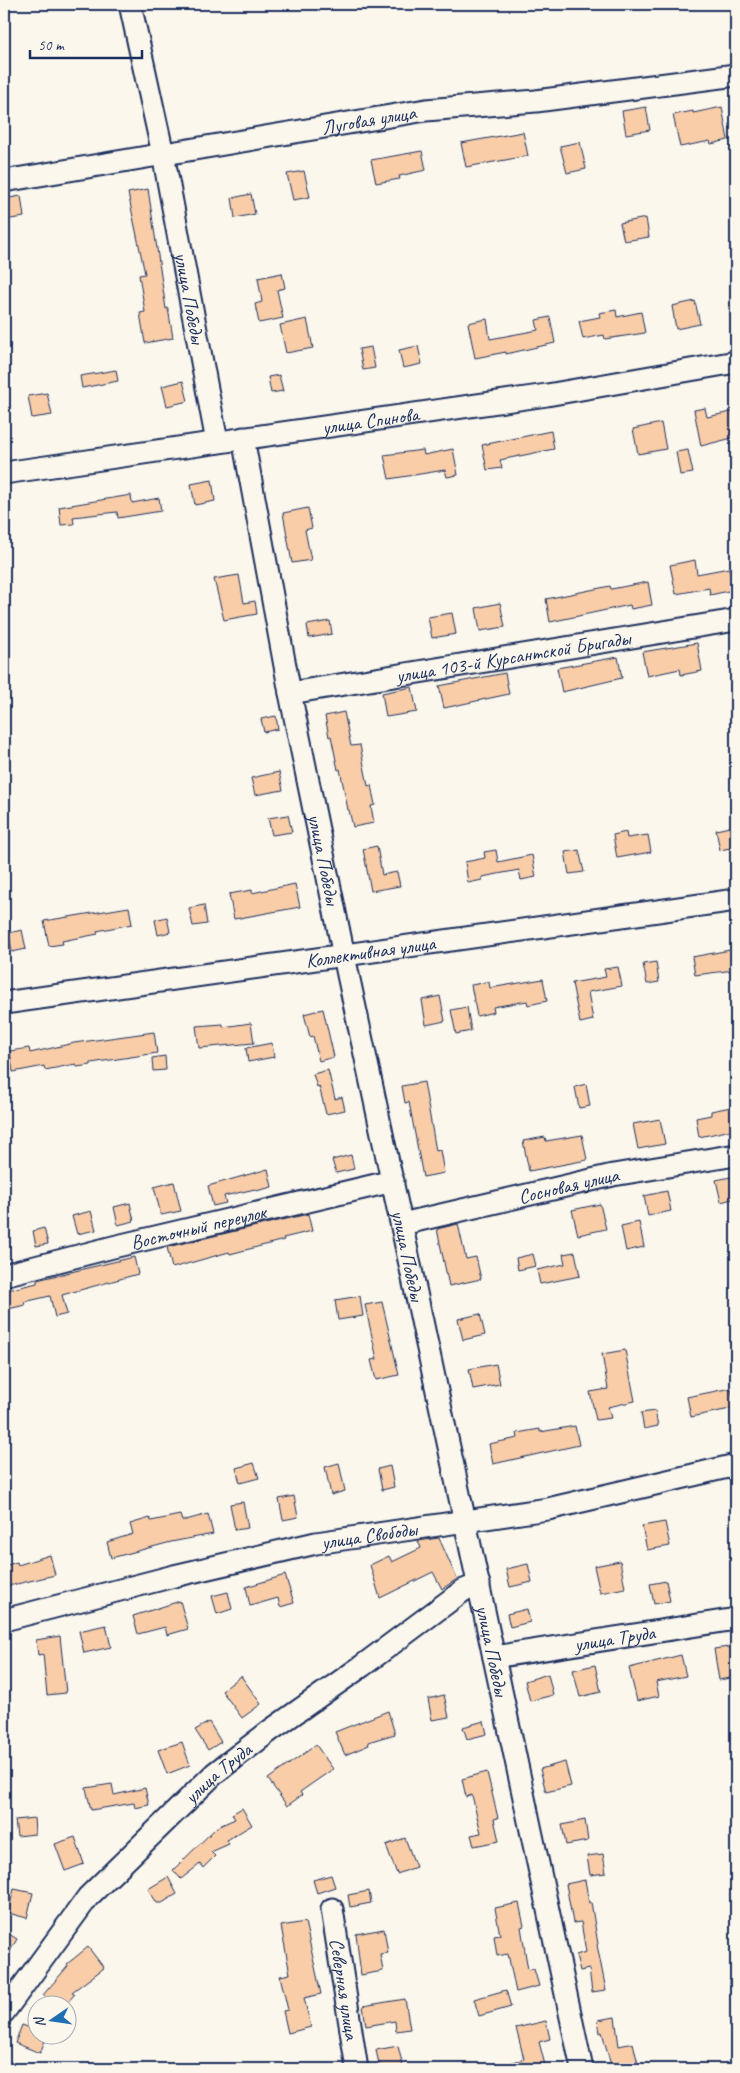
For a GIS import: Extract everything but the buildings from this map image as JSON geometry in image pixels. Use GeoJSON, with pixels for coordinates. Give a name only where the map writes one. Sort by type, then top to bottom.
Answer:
{"type":"FeatureCollection","features":[{"type":"Feature","properties":{"kind":"street","name":"улица Победы"},"geometry":{"type":"LineString","coordinates":[[130,4],[163,154],[217,442]]}},
{"type":"Feature","properties":{"kind":"street","name":"Луговая улица"},"geometry":{"type":"LineString","coordinates":[[4,182],[426,110],[536,102],[736,75]]}},
{"type":"Feature","properties":{"kind":"street","name":"улица Спинова"},"geometry":{"type":"LineString","coordinates":[[4,473],[547,395],[736,362]]}},
{"type":"Feature","properties":{"kind":"street","name":"улица Победы"},"geometry":{"type":"LineString","coordinates":[[243,438],[290,693],[344,956],[582,2069]]}},
{"type":"Feature","properties":{"kind":"street","name":"улица 103-й Курсантской Бригады"},"geometry":{"type":"LineString","coordinates":[[290,693],[736,620]]}},
{"type":"Feature","properties":{"kind":"street","name":"Коллективная улица"},"geometry":{"type":"LineString","coordinates":[[4,1003],[736,900]]}},
{"type":"Feature","properties":{"kind":"street","name":"Сосновая улица"},"geometry":{"type":"LineString","coordinates":[[402,1224],[613,1175],[736,1155]]}},
{"type":"Feature","properties":{"kind":"street","name":"Восточный переулок"},"geometry":{"type":"LineString","coordinates":[[4,1275],[113,1247],[393,1181]]}},
{"type":"Feature","properties":{"kind":"street","name":"улица Свободы"},"geometry":{"type":"LineString","coordinates":[[4,1620],[174,1576],[316,1543],[548,1509],[736,1465]]}},
{"type":"Feature","properties":{"kind":"street","name":"улица Труда"},"geometry":{"type":"LineString","coordinates":[[4,2012],[88,1897],[216,1773],[271,1730],[362,1666],[464,1590],[479,1584]]}},
{"type":"Feature","properties":{"kind":"street","name":"улица Труда"},"geometry":{"type":"LineString","coordinates":[[494,1657],[736,1619]]}},
{"type":"Feature","properties":{"kind":"street","name":"Северная улица"},"geometry":{"type":"LineString","coordinates":[[332,1909],[357,2069]]}}]}
